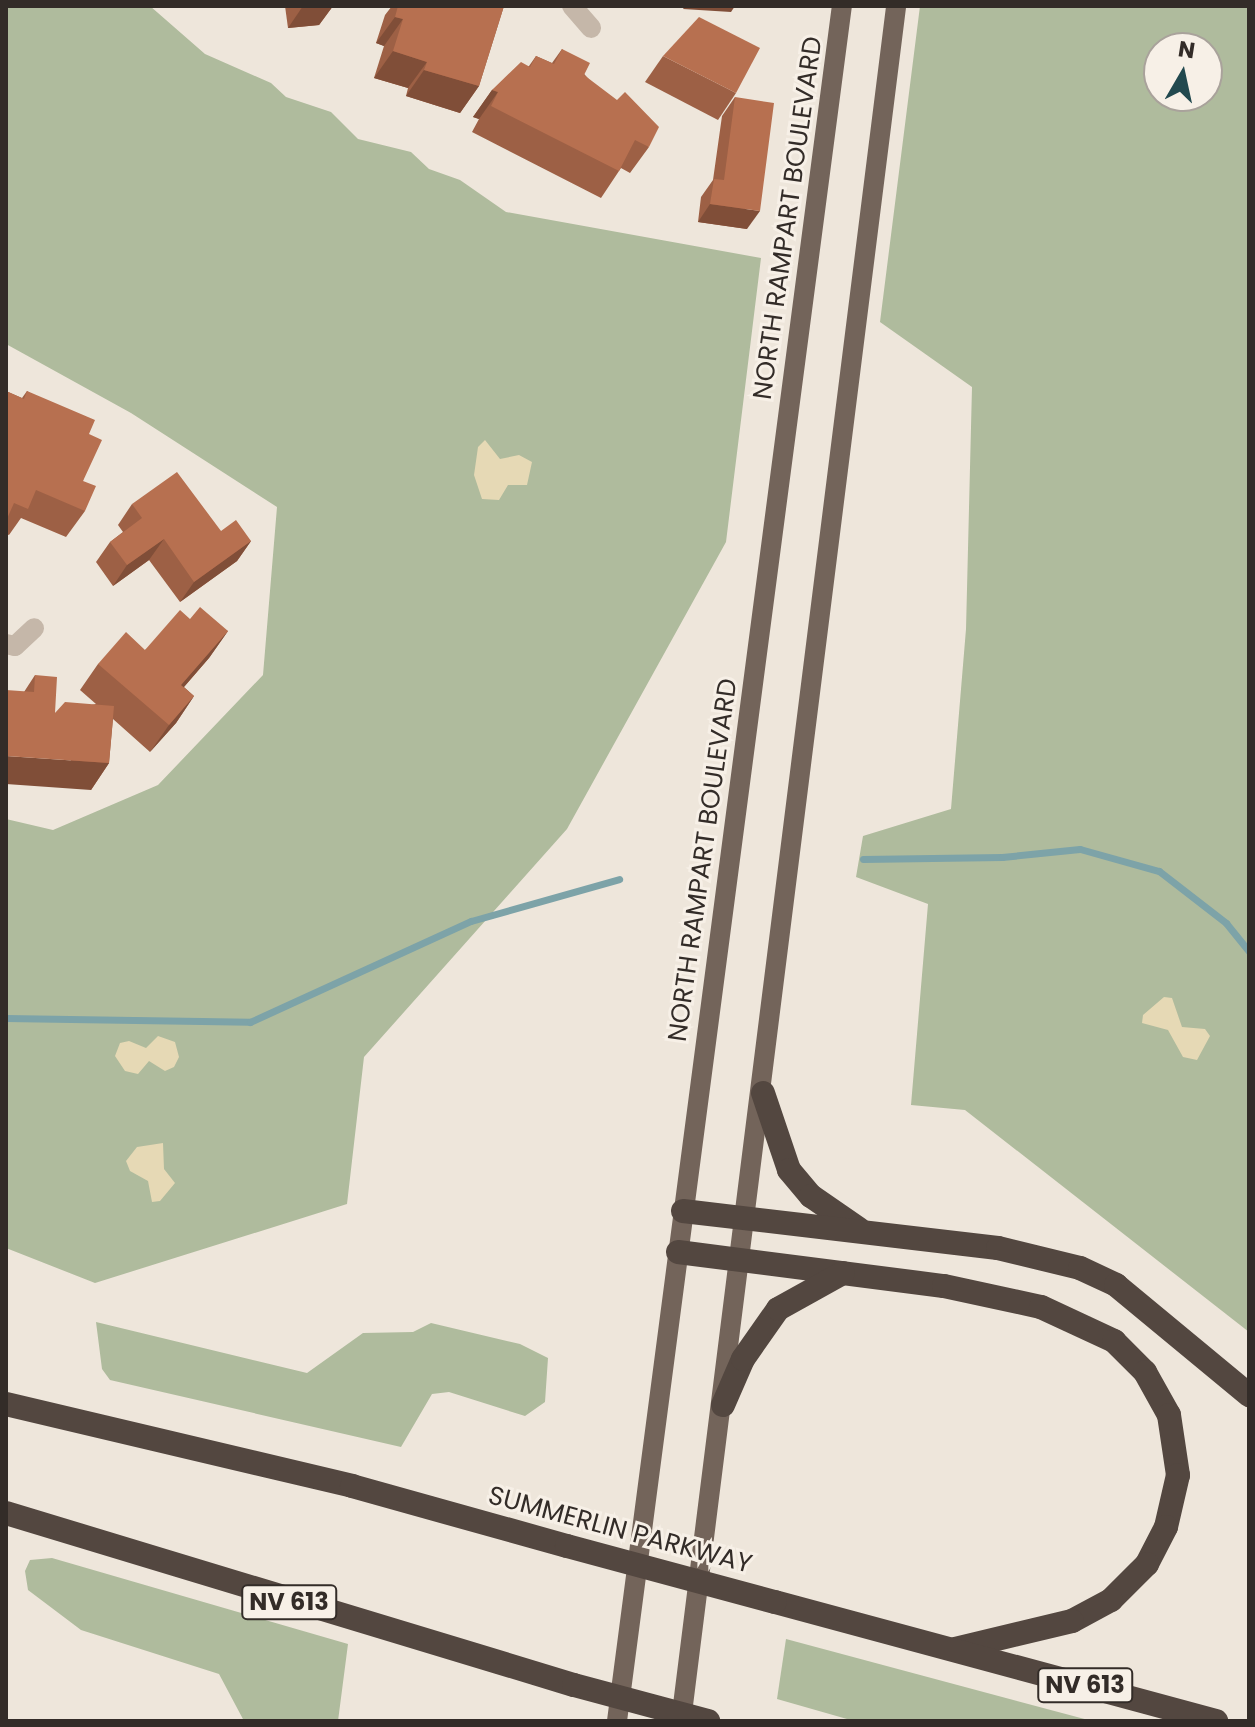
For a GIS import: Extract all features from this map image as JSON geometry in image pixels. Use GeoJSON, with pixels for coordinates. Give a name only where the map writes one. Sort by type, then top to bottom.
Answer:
{"type":"FeatureCollection","features":[{"type":"Feature","properties":{"kind":"highway"},"geometry":{"type":"LineString","coordinates":[[763,1093],[789,1170],[811,1196],[861,1231]]}},
{"type":"Feature","properties":{"kind":"highway"},"geometry":{"type":"LineString","coordinates":[[683,1211],[998,1248],[1080,1268],[1116,1285],[1249,1395]]}},
{"type":"Feature","properties":{"kind":"highway"},"geometry":{"type":"LineString","coordinates":[[678,1252],[844,1273],[1041,1307],[1086,1324],[1114,1341],[1145,1372],[1160,1395],[1175,1436],[1178,1475],[1172,1511],[1159,1544],[1130,1584],[1072,1621],[955,1649]]}},
{"type":"Feature","properties":{"kind":"highway"},"geometry":{"type":"LineString","coordinates":[[723,1405],[743,1359],[778,1309],[844,1273]]}},
{"type":"Feature","properties":{"kind":"highway","name":"SUMMERLIN PARKWAY"},"geometry":{"type":"LineString","coordinates":[[6,1404],[352,1486],[1216,1721]]}},
{"type":"Feature","properties":{"kind":"highway","name":"NV 613"},"geometry":{"type":"LineString","coordinates":[[6,1513],[574,1685],[708,1721]]}},
{"type":"Feature","properties":{"kind":"main road","name":"NORTH RAMPART BOULEVARD"},"geometry":{"type":"LineString","coordinates":[[617,1721],[842,6]]}},
{"type":"Feature","properties":{"kind":"main road"},"geometry":{"type":"LineString","coordinates":[[681,1721],[748,1219],[896,6]]}},
{"type":"Feature","properties":{"kind":"street"},"geometry":{"type":"LineString","coordinates":[[572,6],[591,28]]}},
{"type":"Feature","properties":{"kind":"street"},"geometry":{"type":"LineString","coordinates":[[6,644],[15,646],[34,628]]}},
{"type":"Feature","properties":{"kind":"green space"},"geometry":{"type":"Polygon","coordinates":[[[6,6],[150,6],[205,54],[271,83],[286,97],[331,112],[358,139],[411,152],[429,169],[460,180],[506,212],[761,258],[726,542],[567,829],[364,1057],[347,1204],[95,1283],[6,1248],[6,819],[53,830],[158,785],[263,675],[277,507],[131,413],[6,344],[6,6]]]}},
{"type":"Feature","properties":{"kind":"green space"},"geometry":{"type":"Polygon","coordinates":[[[920,6],[1249,6],[1249,1332],[965,1110],[911,1105],[928,904],[856,877],[863,836],[951,809],[966,629],[972,387],[880,322],[920,6]]]}},
{"type":"Feature","properties":{"kind":"green space"},"geometry":{"type":"Polygon","coordinates":[[[96,1322],[307,1373],[363,1333],[413,1332],[431,1323],[520,1344],[548,1358],[545,1402],[525,1416],[449,1392],[432,1394],[401,1447],[110,1380],[102,1369],[96,1322]]]}},
{"type":"Feature","properties":{"kind":"green space"},"geometry":{"type":"Polygon","coordinates":[[[52,1558],[348,1644],[338,1721],[244,1721],[219,1674],[81,1630],[28,1590],[25,1571],[30,1560],[52,1558]]]}},
{"type":"Feature","properties":{"kind":"green space"},"geometry":{"type":"Polygon","coordinates":[[[786,1639],[1092,1721],[854,1721],[777,1699],[786,1639]]]}},
{"type":"Feature","properties":{"kind":"sand"},"geometry":{"type":"Polygon","coordinates":[[[485,440],[500,459],[519,455],[532,462],[527,485],[508,485],[499,500],[482,499],[474,475],[478,447],[485,440]]]}},
{"type":"Feature","properties":{"kind":"sand"},"geometry":{"type":"Polygon","coordinates":[[[1164,997],[1172,998],[1182,1027],[1205,1029],[1210,1036],[1197,1060],[1183,1057],[1168,1030],[1142,1023],[1143,1015],[1164,997]]]}},
{"type":"Feature","properties":{"kind":"sand"},"geometry":{"type":"Polygon","coordinates":[[[158,1036],[175,1042],[179,1057],[174,1067],[165,1071],[149,1061],[138,1074],[125,1071],[115,1056],[120,1043],[129,1041],[146,1048],[158,1036]]]}},
{"type":"Feature","properties":{"kind":"sand"},"geometry":{"type":"Polygon","coordinates":[[[163,1143],[164,1169],[175,1183],[160,1201],[152,1202],[148,1181],[130,1171],[126,1161],[137,1147],[163,1143]]]}},
{"type":"Feature","properties":{"kind":"building"},"geometry":{"type":"Polygon","coordinates":[[[398,6],[504,6],[479,86],[424,70],[427,62],[393,51],[403,19],[395,17],[398,6]]]}},
{"type":"Feature","properties":{"kind":"building"},"geometry":{"type":"Polygon","coordinates":[[[699,17],[760,48],[736,93],[663,56],[699,17]]]}},
{"type":"Feature","properties":{"kind":"building"},"geometry":{"type":"Polygon","coordinates":[[[562,49],[590,63],[584,75],[617,100],[625,92],[659,127],[649,147],[635,140],[619,171],[491,106],[498,92],[492,90],[521,62],[530,67],[536,56],[554,64],[562,49]]]}},
{"type":"Feature","properties":{"kind":"building"},"geometry":{"type":"Polygon","coordinates":[[[735,97],[774,103],[760,211],[710,204],[714,179],[724,180],[735,97]]]}},
{"type":"Feature","properties":{"kind":"building"},"geometry":{"type":"Polygon","coordinates":[[[6,391],[24,399],[27,391],[95,420],[89,434],[102,440],[83,481],[96,486],[85,511],[36,490],[28,509],[14,503],[6,521],[6,391]]]}},
{"type":"Feature","properties":{"kind":"building"},"geometry":{"type":"Polygon","coordinates":[[[177,472],[221,531],[236,520],[251,541],[194,582],[164,539],[127,565],[110,542],[142,518],[132,504],[177,472]]]}},
{"type":"Feature","properties":{"kind":"building"},"geometry":{"type":"Polygon","coordinates":[[[200,607],[228,631],[181,685],[194,696],[169,725],[98,664],[126,632],[145,650],[180,610],[190,619],[200,607]]]}},
{"type":"Feature","properties":{"kind":"building"},"geometry":{"type":"Polygon","coordinates":[[[35,675],[57,677],[55,713],[65,702],[114,706],[109,763],[6,756],[6,690],[34,692],[35,675]]]}},
{"type":"Feature","properties":{"kind":"waterway"},"geometry":{"type":"LineString","coordinates":[[863,859],[1002,857],[1080,849],[1159,871],[1226,923],[1249,951]]}},
{"type":"Feature","properties":{"kind":"waterway"},"geometry":{"type":"LineString","coordinates":[[6,1018],[250,1022],[471,921],[619,879]]}}]}
